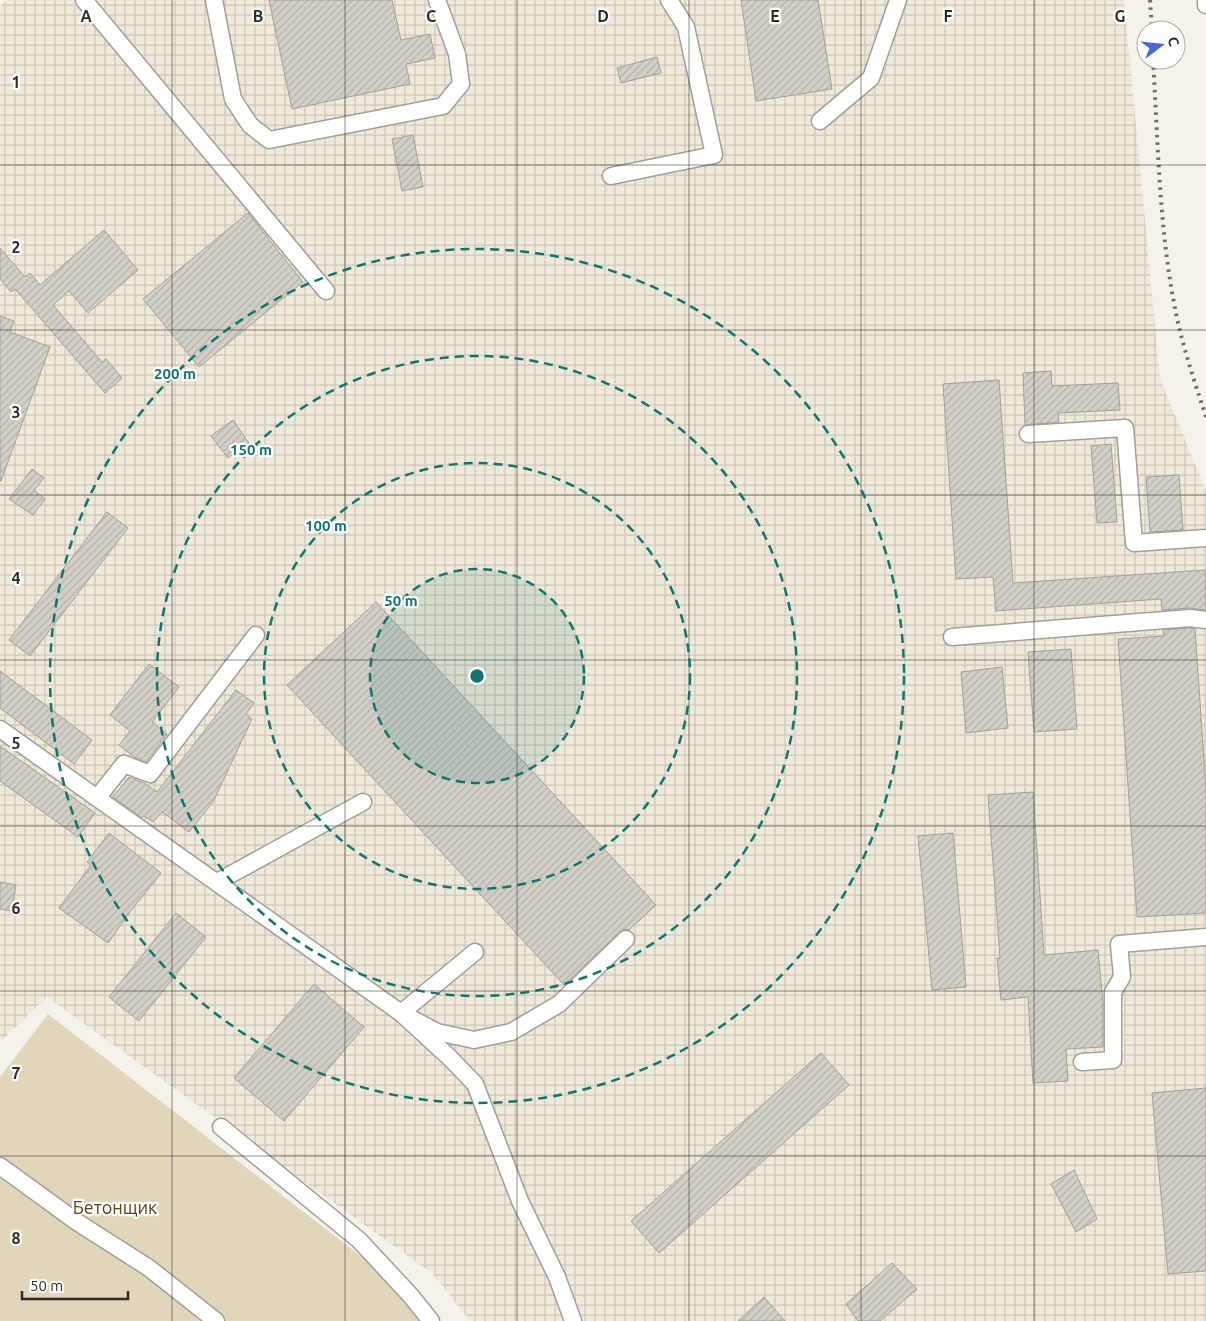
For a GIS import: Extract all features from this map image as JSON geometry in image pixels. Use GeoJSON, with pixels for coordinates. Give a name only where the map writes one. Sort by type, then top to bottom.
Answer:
{"type":"FeatureCollection","features":[{"type":"Feature","properties":{"kind":"street"},"geometry":{"type":"LineString","coordinates":[[84,0],[326,291]]}},
{"type":"Feature","properties":{"kind":"street"},"geometry":{"type":"LineString","coordinates":[[214,0],[233,99],[250,125],[269,140],[443,106],[461,84],[457,54],[437,0]]}},
{"type":"Feature","properties":{"kind":"street"},"geometry":{"type":"LineString","coordinates":[[611,176],[714,155],[686,27],[669,0]]}},
{"type":"Feature","properties":{"kind":"street"},"geometry":{"type":"LineString","coordinates":[[820,121],[871,78],[898,0]]}},
{"type":"Feature","properties":{"kind":"street"},"geometry":{"type":"LineString","coordinates":[[1206,0],[1206,5]]}},
{"type":"Feature","properties":{"kind":"street"},"geometry":{"type":"LineString","coordinates":[[1028,434],[1125,428],[1134,543],[1206,538]]}},
{"type":"Feature","properties":{"kind":"street"},"geometry":{"type":"LineString","coordinates":[[952,637],[1190,618],[1206,620]]}},
{"type":"Feature","properties":{"kind":"street"},"geometry":{"type":"LineString","coordinates":[[97,798],[124,764],[150,774],[256,636]]}},
{"type":"Feature","properties":{"kind":"street"},"geometry":{"type":"LineString","coordinates":[[0,729],[401,1013],[450,1058],[475,1084],[520,1201],[557,1277],[573,1321]]}},
{"type":"Feature","properties":{"kind":"street"},"geometry":{"type":"LineString","coordinates":[[217,882],[363,802]]}},
{"type":"Feature","properties":{"kind":"street"},"geometry":{"type":"LineString","coordinates":[[1082,1062],[1113,1060],[1113,992],[1122,977],[1120,944],[1206,936]]}},
{"type":"Feature","properties":{"kind":"street"},"geometry":{"type":"LineString","coordinates":[[401,1013],[437,1032],[474,1040],[511,1032],[559,1004],[626,939]]}},
{"type":"Feature","properties":{"kind":"street"},"geometry":{"type":"LineString","coordinates":[[401,1013],[475,952]]}},
{"type":"Feature","properties":{"kind":"street"},"geometry":{"type":"LineString","coordinates":[[221,1127],[359,1240],[411,1296],[431,1321]]}},
{"type":"Feature","properties":{"kind":"street"},"geometry":{"type":"LineString","coordinates":[[0,1166],[77,1222],[149,1268],[216,1321]]}},
{"type":"Feature","properties":{"kind":"shaded area"},"geometry":{"type":"Polygon","coordinates":[[[8,0],[1124,0],[1160,379],[1206,491],[1206,1321],[470,1321],[433,1274],[47,997],[0,1042],[0,6],[8,0]]]}},
{"type":"Feature","properties":{"kind":"green space","name":"Бетонщик"},"geometry":{"type":"Polygon","coordinates":[[[48,1014],[407,1292],[429,1321],[0,1321],[0,1077],[48,1014]]]}},
{"type":"Feature","properties":{"kind":"building"},"geometry":{"type":"Polygon","coordinates":[[[269,0],[392,0],[401,40],[430,34],[435,58],[406,64],[410,84],[292,109],[269,0]]]}},
{"type":"Feature","properties":{"kind":"building"},"geometry":{"type":"Polygon","coordinates":[[[741,0],[818,0],[832,89],[756,101],[741,0]]]}},
{"type":"Feature","properties":{"kind":"building"},"geometry":{"type":"Polygon","coordinates":[[[657,57],[661,73],[621,83],[617,68],[657,57]]]}},
{"type":"Feature","properties":{"kind":"building"},"geometry":{"type":"Polygon","coordinates":[[[413,135],[423,187],[402,191],[392,139],[413,135]]]}},
{"type":"Feature","properties":{"kind":"building"},"geometry":{"type":"Polygon","coordinates":[[[248,213],[303,282],[199,367],[143,299],[248,213]]]}},
{"type":"Feature","properties":{"kind":"building"},"geometry":{"type":"Polygon","coordinates":[[[104,230],[138,270],[88,313],[69,291],[53,305],[102,362],[106,359],[122,378],[105,393],[15,289],[11,292],[0,279],[0,248],[25,277],[30,273],[40,285],[104,230]]]}},
{"type":"Feature","properties":{"kind":"building"},"geometry":{"type":"Polygon","coordinates":[[[0,316],[14,321],[10,332],[50,347],[1,481],[0,481],[0,316]]]}},
{"type":"Feature","properties":{"kind":"building"},"geometry":{"type":"Polygon","coordinates":[[[1051,371],[1052,386],[1118,383],[1120,410],[1058,413],[1059,422],[1025,425],[1023,373],[1051,371]]]}},
{"type":"Feature","properties":{"kind":"building"},"geometry":{"type":"Polygon","coordinates":[[[999,380],[1013,583],[1205,570],[1206,610],[1189,608],[1162,610],[1161,599],[996,611],[993,577],[956,579],[943,384],[999,380]]]}},
{"type":"Feature","properties":{"kind":"building"},"geometry":{"type":"Polygon","coordinates":[[[233,420],[249,443],[228,458],[211,436],[233,420]]]}},
{"type":"Feature","properties":{"kind":"building"},"geometry":{"type":"Polygon","coordinates":[[[1111,444],[1117,522],[1097,523],[1091,446],[1111,444]]]}},
{"type":"Feature","properties":{"kind":"building"},"geometry":{"type":"Polygon","coordinates":[[[32,469],[44,478],[34,490],[45,499],[33,515],[9,499],[32,469]]]}},
{"type":"Feature","properties":{"kind":"building"},"geometry":{"type":"Polygon","coordinates":[[[1179,475],[1183,530],[1150,532],[1146,477],[1179,475]]]}},
{"type":"Feature","properties":{"kind":"building"},"geometry":{"type":"Polygon","coordinates":[[[107,512],[128,528],[30,656],[9,640],[107,512]]]}},
{"type":"Feature","properties":{"kind":"building"},"geometry":{"type":"Polygon","coordinates":[[[376,602],[656,905],[629,930],[624,929],[619,932],[564,985],[287,685],[376,602]]]}},
{"type":"Feature","properties":{"kind":"building"},"geometry":{"type":"Polygon","coordinates":[[[1195,629],[1206,789],[1206,913],[1137,917],[1118,639],[1164,636],[1163,630],[1195,629]]]}},
{"type":"Feature","properties":{"kind":"building"},"geometry":{"type":"Polygon","coordinates":[[[1071,649],[1077,729],[1034,732],[1028,652],[1071,649]]]}},
{"type":"Feature","properties":{"kind":"building"},"geometry":{"type":"Polygon","coordinates":[[[149,664],[179,687],[152,722],[167,734],[146,762],[134,757],[119,745],[130,731],[110,715],[149,664]]]}},
{"type":"Feature","properties":{"kind":"building"},"geometry":{"type":"Polygon","coordinates":[[[1002,667],[1008,728],[966,733],[961,672],[1002,667]]]}},
{"type":"Feature","properties":{"kind":"building"},"geometry":{"type":"Polygon","coordinates":[[[0,671],[92,740],[74,764],[0,708],[0,671]]]}},
{"type":"Feature","properties":{"kind":"building"},"geometry":{"type":"Polygon","coordinates":[[[236,690],[254,703],[246,714],[252,719],[213,802],[189,832],[162,812],[153,822],[144,816],[142,818],[113,797],[129,777],[144,783],[157,792],[236,690]]]}},
{"type":"Feature","properties":{"kind":"building"},"geometry":{"type":"Polygon","coordinates":[[[0,746],[95,813],[78,837],[0,781],[0,746]]]}},
{"type":"Feature","properties":{"kind":"building"},"geometry":{"type":"Polygon","coordinates":[[[1033,792],[1044,955],[1098,950],[1103,1003],[1103,1047],[1066,1049],[1068,1081],[1033,1083],[1028,997],[1001,1000],[997,958],[1000,958],[988,795],[1033,792]]]}},
{"type":"Feature","properties":{"kind":"building"},"geometry":{"type":"Polygon","coordinates":[[[109,833],[161,873],[108,943],[59,908],[91,865],[87,862],[109,833]]]}},
{"type":"Feature","properties":{"kind":"building"},"geometry":{"type":"Polygon","coordinates":[[[953,833],[966,987],[932,990],[918,836],[953,833]]]}},
{"type":"Feature","properties":{"kind":"building"},"geometry":{"type":"Polygon","coordinates":[[[0,882],[16,885],[11,911],[0,909],[0,882]]]}},
{"type":"Feature","properties":{"kind":"building"},"geometry":{"type":"Polygon","coordinates":[[[176,913],[206,937],[139,1021],[109,997],[176,913]]]}},
{"type":"Feature","properties":{"kind":"building"},"geometry":{"type":"Polygon","coordinates":[[[314,984],[364,1027],[284,1121],[234,1078],[314,984]]]}},
{"type":"Feature","properties":{"kind":"building"},"geometry":{"type":"Polygon","coordinates":[[[821,1053],[849,1085],[659,1253],[631,1221],[821,1053]]]}},
{"type":"Feature","properties":{"kind":"building"},"geometry":{"type":"Polygon","coordinates":[[[1206,1088],[1206,1271],[1168,1274],[1152,1093],[1206,1088]]]}},
{"type":"Feature","properties":{"kind":"building"},"geometry":{"type":"Polygon","coordinates":[[[1074,1170],[1097,1219],[1076,1232],[1051,1184],[1074,1170]]]}},
{"type":"Feature","properties":{"kind":"building"},"geometry":{"type":"Polygon","coordinates":[[[892,1263],[917,1289],[880,1321],[858,1321],[846,1304],[892,1263]]]}},
{"type":"Feature","properties":{"kind":"building"},"geometry":{"type":"Polygon","coordinates":[[[764,1297],[785,1321],[738,1321],[764,1297]]]}},
{"type":"Feature","properties":{"kind":"railway"},"geometry":{"type":"LineString","coordinates":[[1150,0],[1151,20]]}},
{"type":"Feature","properties":{"kind":"railway"},"geometry":{"type":"LineString","coordinates":[[1154,70],[1160,182],[1169,273],[1180,332],[1206,417]]}}]}
